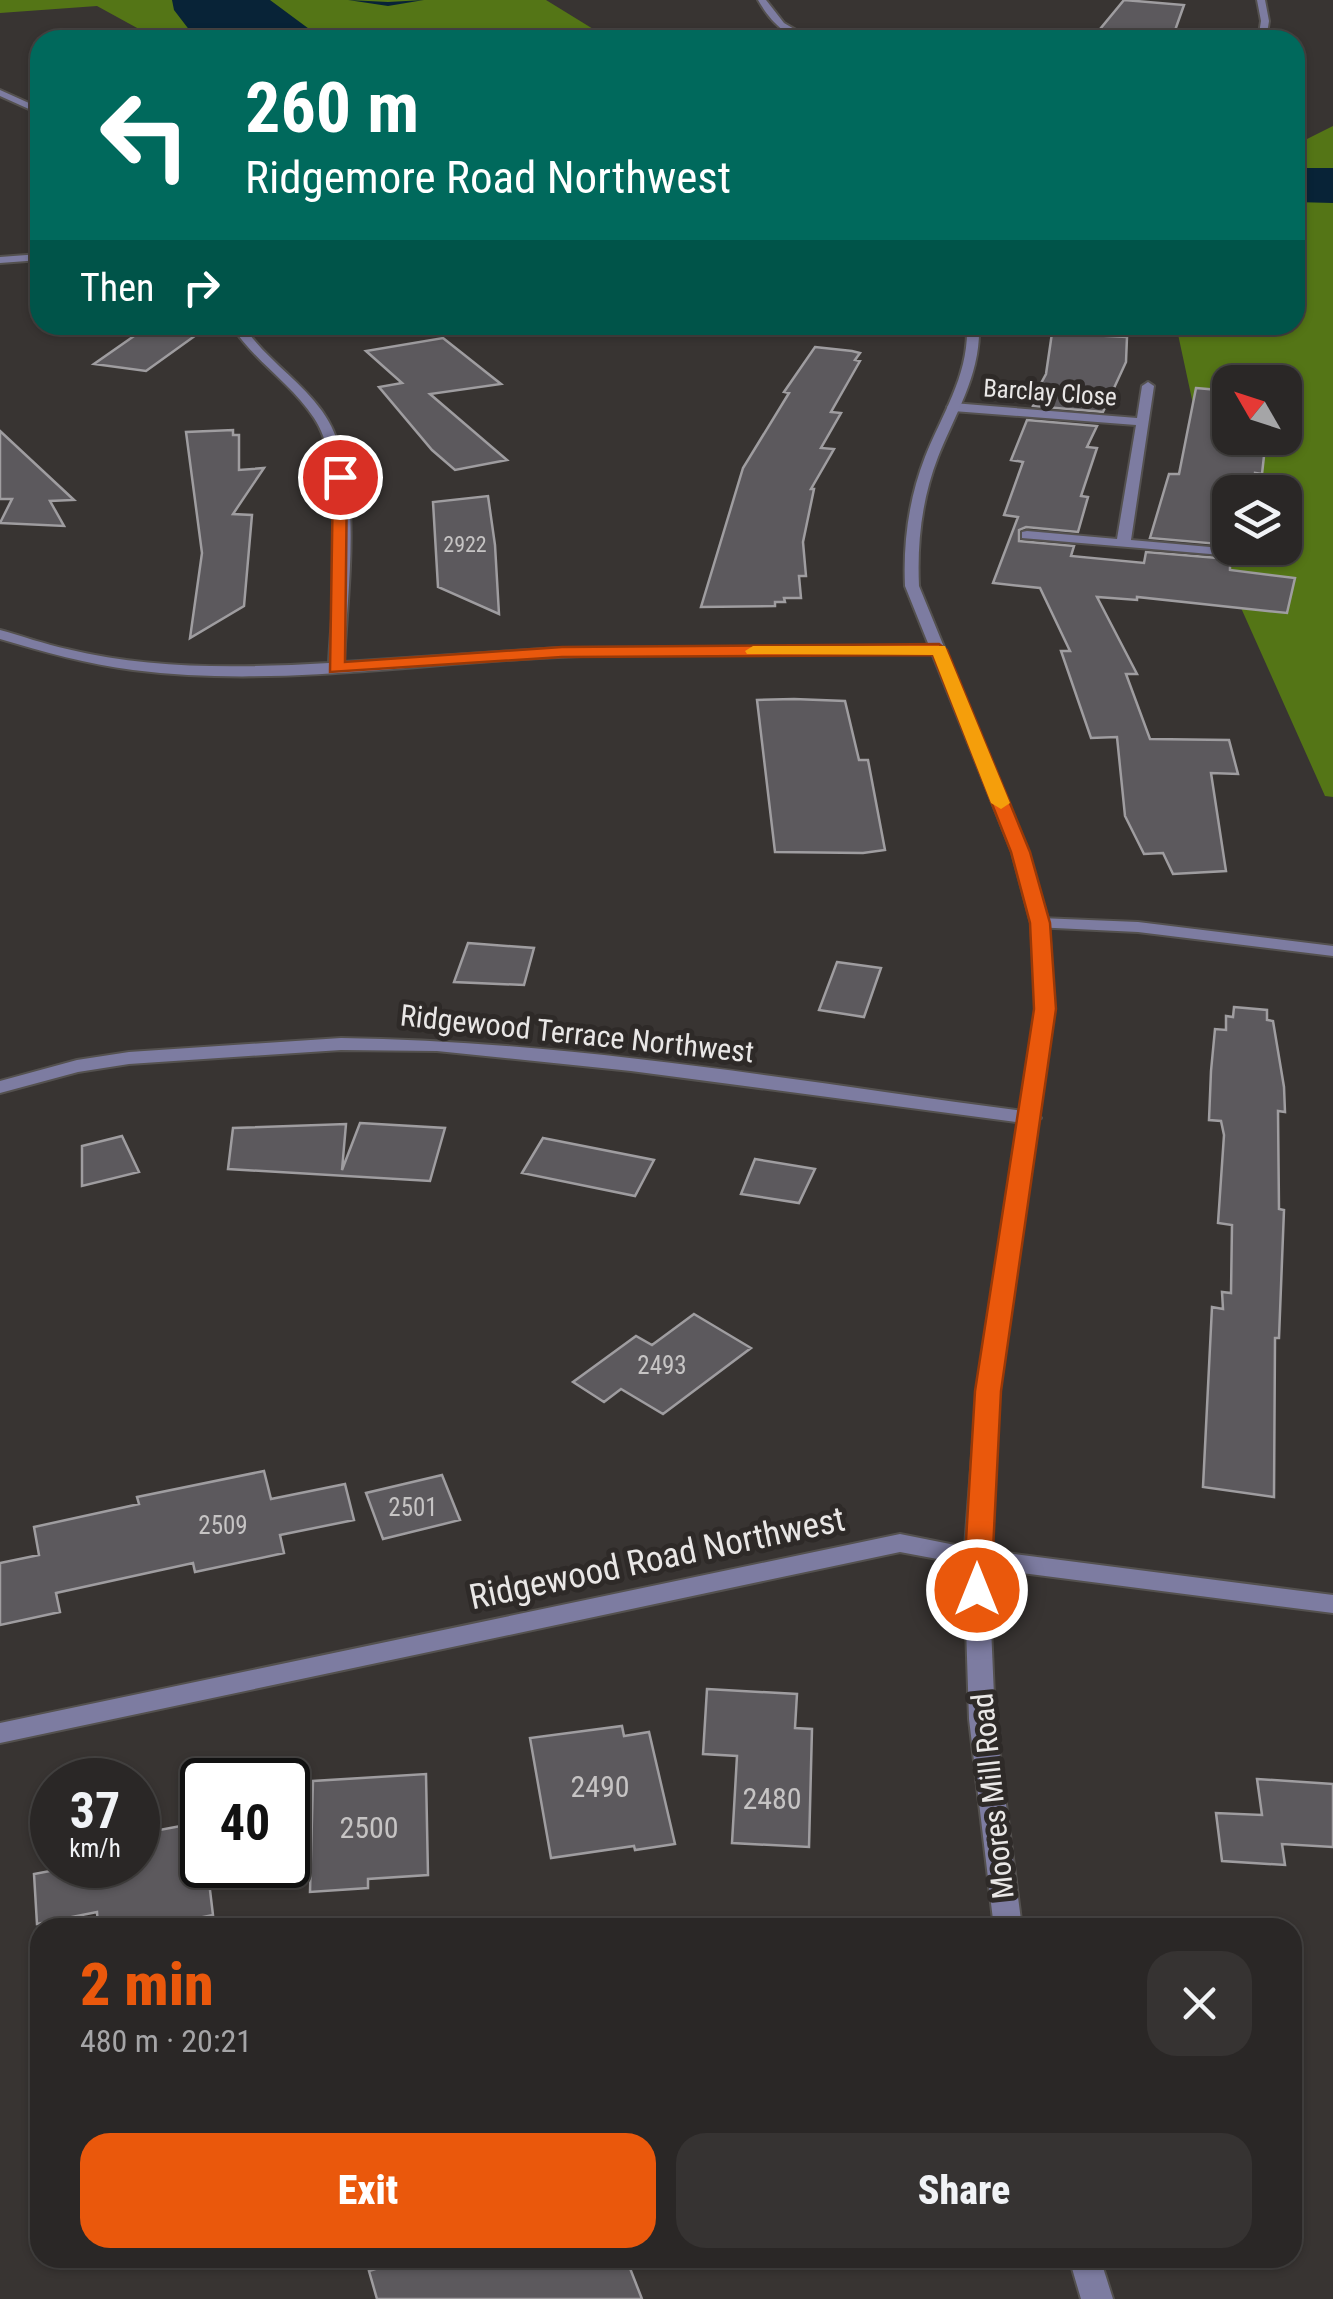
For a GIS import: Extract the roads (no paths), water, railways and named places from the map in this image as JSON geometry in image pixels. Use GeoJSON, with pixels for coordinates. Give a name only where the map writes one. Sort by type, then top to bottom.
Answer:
{"type":"FeatureCollection","features":[{"type":"Feature","properties":{"kind":"street"},"geometry":{"type":"LineString","coordinates":[[762,0],[788,30]]}},
{"type":"Feature","properties":{"kind":"street"},"geometry":{"type":"LineString","coordinates":[[1261,0],[1264,30]]}},
{"type":"Feature","properties":{"kind":"street"},"geometry":{"type":"LineString","coordinates":[[0,93],[30,106]]}},
{"type":"Feature","properties":{"kind":"street"},"geometry":{"type":"LineString","coordinates":[[0,260],[30,258]]}},
{"type":"Feature","properties":{"kind":"street"},"geometry":{"type":"LineString","coordinates":[[244,335],[256,352],[310,403],[334,442],[340,477],[336,668]]}},
{"type":"Feature","properties":{"kind":"street","name":"Moores Mill Road"},"geometry":{"type":"LineString","coordinates":[[973,335],[973,359],[927,470],[909,542],[912,586],[1020,852],[1040,923],[1045,1009],[988,1391],[976,1558],[982,1719],[1007,1918]]}},
{"type":"Feature","properties":{"kind":"street","name":"Barclay Close"},"geometry":{"type":"LineString","coordinates":[[1124,541],[1148,386]]}},
{"type":"Feature","properties":{"kind":"street","name":"Barclay Close"},"geometry":{"type":"LineString","coordinates":[[953,407],[1143,422]]}},
{"type":"Feature","properties":{"kind":"street"},"geometry":{"type":"LineString","coordinates":[[1027,535],[1212,550]]}},
{"type":"Feature","properties":{"kind":"street"},"geometry":{"type":"LineString","coordinates":[[0,634],[63,654],[189,668],[336,668],[562,652],[939,650]]}},
{"type":"Feature","properties":{"kind":"street"},"geometry":{"type":"LineString","coordinates":[[1040,923],[1138,927],[1333,951]]}},
{"type":"Feature","properties":{"kind":"street","name":"Ridgewood Terrace Northwest"},"geometry":{"type":"LineString","coordinates":[[0,1087],[77,1066],[129,1058],[342,1044],[437,1045],[631,1065],[1030,1118]]}},
{"type":"Feature","properties":{"kind":"street","name":"Ridgewood Road Northwest"},"geometry":{"type":"LineString","coordinates":[[0,1734],[900,1543],[976,1558],[1333,1604]]}},
{"type":"Feature","properties":{"kind":"street"},"geometry":{"type":"LineString","coordinates":[[1088,2268],[1097,2299]]}},
{"type":"Feature","properties":{"kind":"water"},"geometry":{"type":"Polygon","coordinates":[[[172,0],[270,0],[310,30],[189,30],[174,10],[172,0]]]}},
{"type":"Feature","properties":{"kind":"water"},"geometry":{"type":"Polygon","coordinates":[[[1305,168],[1333,168],[1333,203],[1305,202],[1305,168]]]}},
{"type":"Feature","properties":{"kind":"waterway"},"geometry":{"type":"LineString","coordinates":[[351,0],[388,4],[421,0]]}}]}
